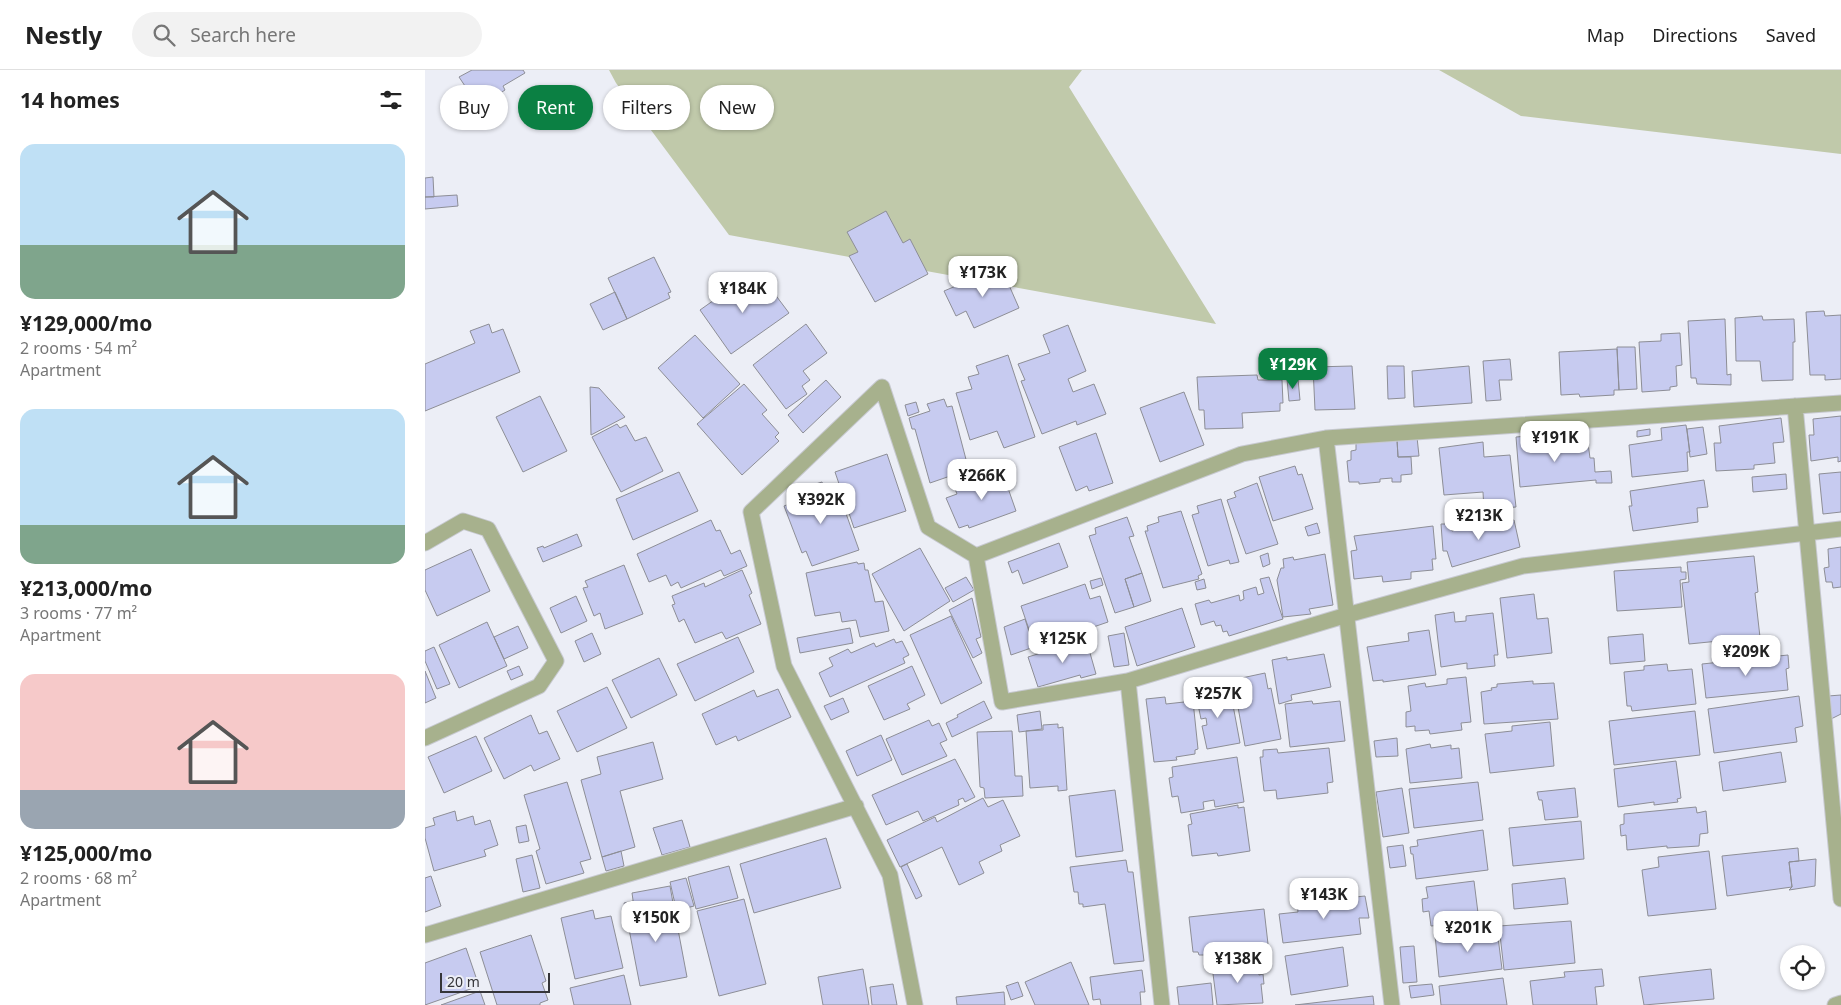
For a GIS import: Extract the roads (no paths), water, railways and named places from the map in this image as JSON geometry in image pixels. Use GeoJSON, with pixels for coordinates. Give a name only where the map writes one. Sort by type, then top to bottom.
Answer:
{"type":"FeatureCollection","features":[{"type":"Feature","properties":{"kind":"street"},"geometry":{"type":"LineString","coordinates":[[915,1005],[890,874],[784,666],[751,512],[882,387],[928,526],[976,556],[1002,702],[1128,681],[1347,615],[1523,566],[1841,529]]}},
{"type":"Feature","properties":{"kind":"street"},"geometry":{"type":"LineString","coordinates":[[976,556],[1241,454],[1326,438],[1841,403]]}},
{"type":"Feature","properties":{"kind":"street"},"geometry":{"type":"LineString","coordinates":[[1795,406],[1841,899]]}},
{"type":"Feature","properties":{"kind":"street"},"geometry":{"type":"LineString","coordinates":[[1326,438],[1392,1005]]}},
{"type":"Feature","properties":{"kind":"street"},"geometry":{"type":"LineString","coordinates":[[425,543],[463,521],[488,529],[556,661],[539,686],[425,738]]}},
{"type":"Feature","properties":{"kind":"street"},"geometry":{"type":"LineString","coordinates":[[1128,681],[1162,1005]]}},
{"type":"Feature","properties":{"kind":"street"},"geometry":{"type":"LineString","coordinates":[[425,935],[856,806]]}},
{"type":"Feature","properties":{"kind":"street"},"geometry":{"type":"LineString","coordinates":[[1835,1005],[1841,1003]]}}]}
